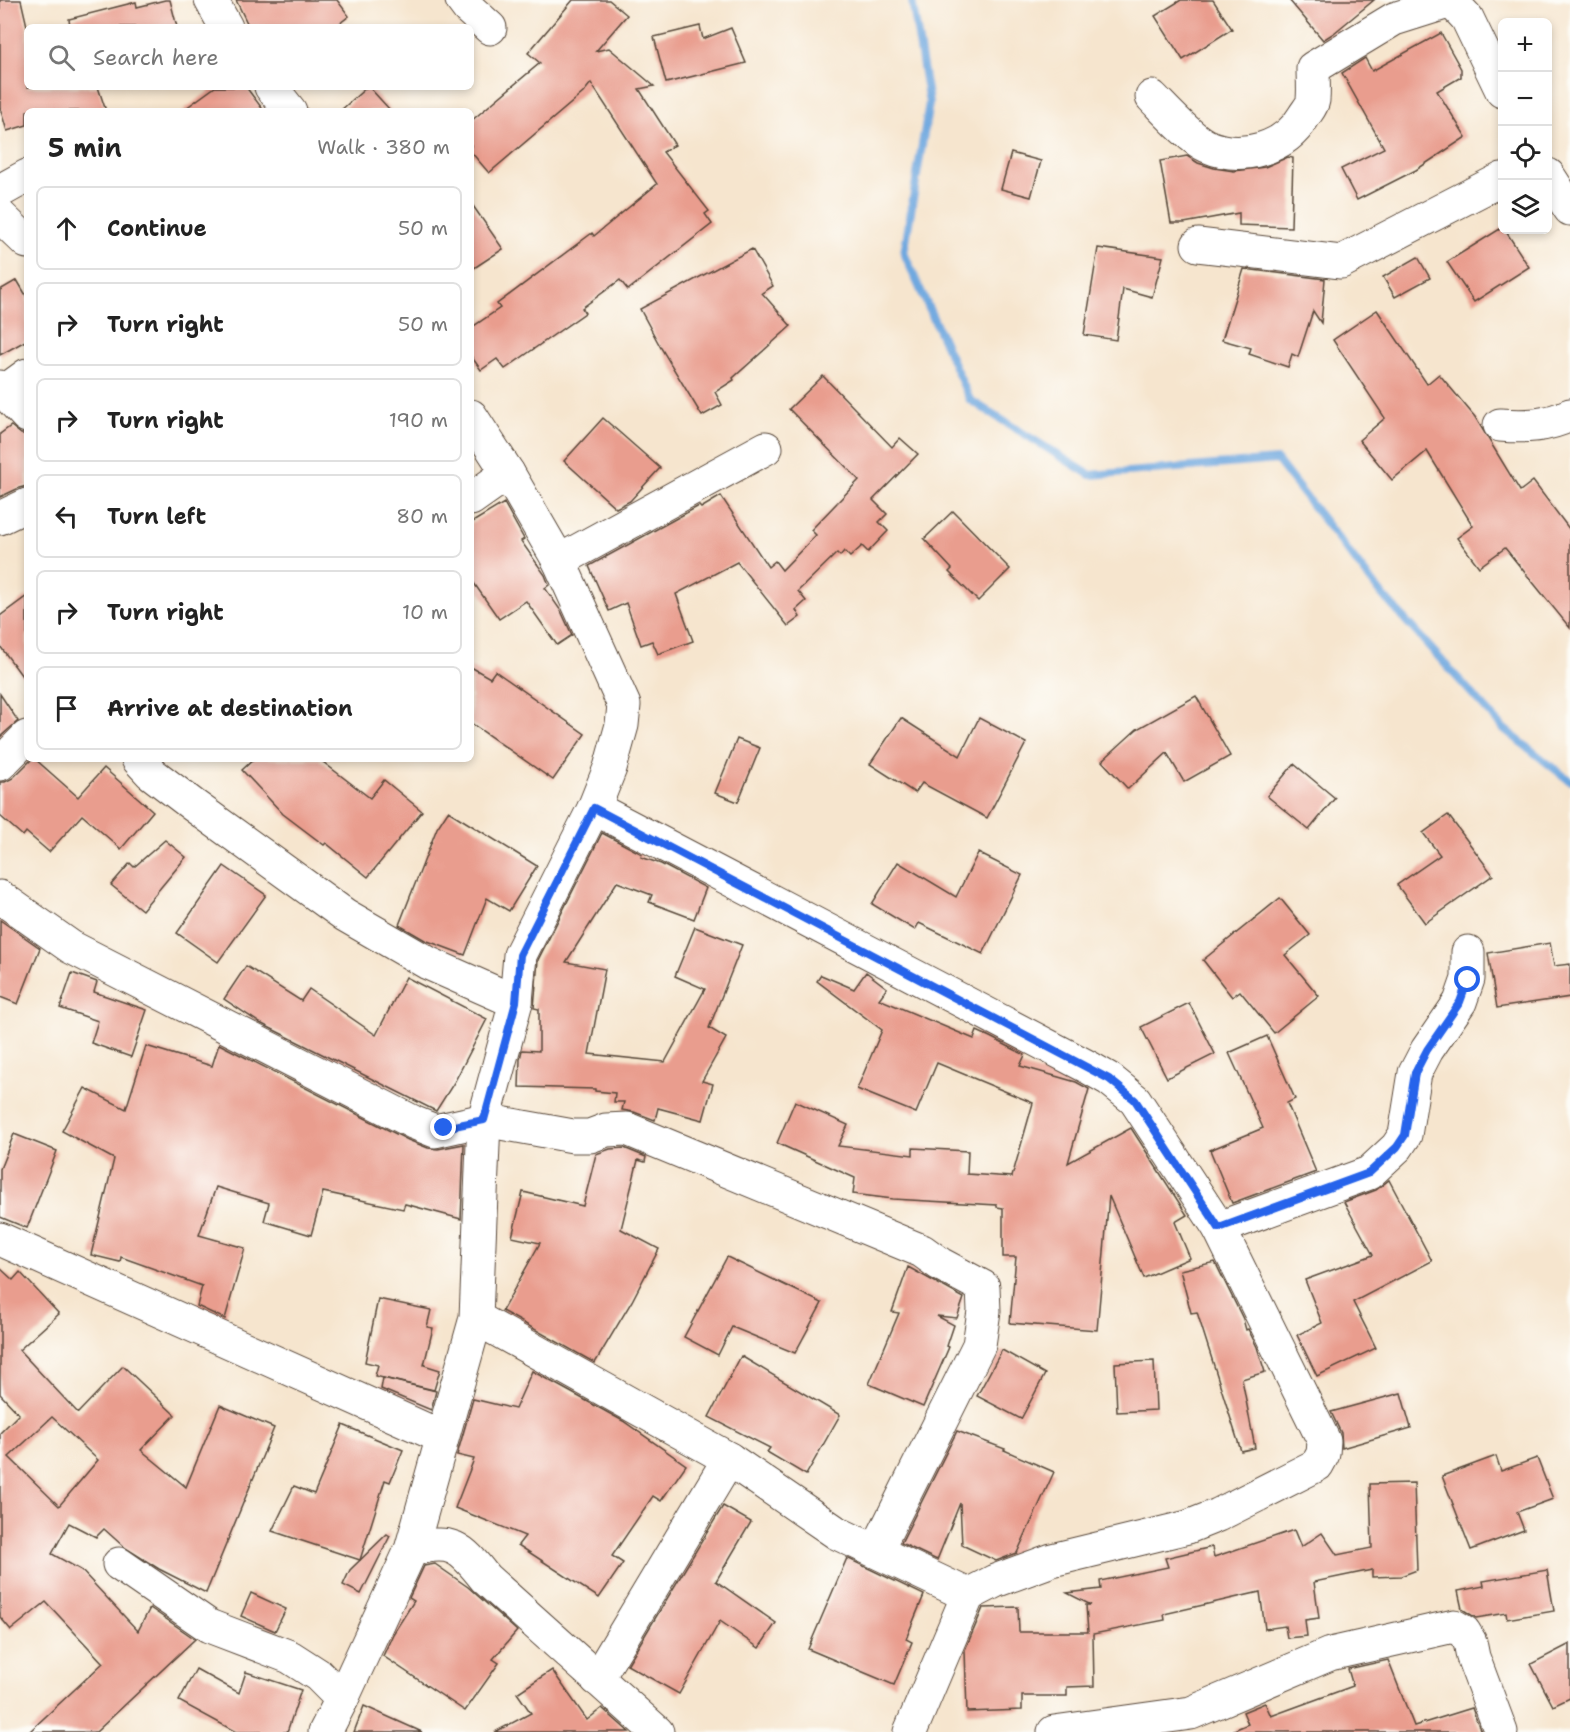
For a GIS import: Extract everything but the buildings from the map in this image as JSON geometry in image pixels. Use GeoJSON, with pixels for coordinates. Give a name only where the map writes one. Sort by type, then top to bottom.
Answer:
{"type":"FeatureCollection","features":[{"type":"Feature","properties":{"kind":"street"},"geometry":{"type":"LineString","coordinates":[[211,0],[224,24]]}},
{"type":"Feature","properties":{"kind":"street"},"geometry":{"type":"LineString","coordinates":[[462,0],[490,28]]}},
{"type":"Feature","properties":{"kind":"street"},"geometry":{"type":"LineString","coordinates":[[1152,97],[1174,120],[1205,146],[1236,153],[1264,148],[1287,137],[1313,102],[1313,68],[1394,19],[1450,1],[1467,18],[1498,81]]}},
{"type":"Feature","properties":{"kind":"street"},"geometry":{"type":"LineString","coordinates":[[274,90],[288,108]]}},
{"type":"Feature","properties":{"kind":"street"},"geometry":{"type":"LineString","coordinates":[[0,191],[24,178]]}},
{"type":"Feature","properties":{"kind":"street"},"geometry":{"type":"LineString","coordinates":[[1198,245],[1341,262],[1501,180]]}},
{"type":"Feature","properties":{"kind":"street"},"geometry":{"type":"LineString","coordinates":[[1551,180],[1570,208]]}},
{"type":"Feature","properties":{"kind":"street"},"geometry":{"type":"LineString","coordinates":[[0,216],[24,239]]}},
{"type":"Feature","properties":{"kind":"street"},"geometry":{"type":"LineString","coordinates":[[11,384],[24,410]]}},
{"type":"Feature","properties":{"kind":"street"},"geometry":{"type":"LineString","coordinates":[[1500,425],[1530,427],[1557,421],[1570,415]]}},
{"type":"Feature","properties":{"kind":"street"},"geometry":{"type":"LineString","coordinates":[[325,1732],[411,1550],[476,1318],[484,1120],[516,1002],[520,955],[594,808],[622,725],[624,705],[559,561],[508,473],[474,421]]}},
{"type":"Feature","properties":{"kind":"street"},"geometry":{"type":"LineString","coordinates":[[559,561],[766,448]]}},
{"type":"Feature","properties":{"kind":"street"},"geometry":{"type":"LineString","coordinates":[[474,497],[508,473]]}},
{"type":"Feature","properties":{"kind":"street"},"geometry":{"type":"LineString","coordinates":[[0,518],[24,506]]}},
{"type":"Feature","properties":{"kind":"street"},"geometry":{"type":"LineString","coordinates":[[0,764],[24,740]]}},
{"type":"Feature","properties":{"kind":"street"},"geometry":{"type":"LineString","coordinates":[[141,762],[151,773],[345,915],[428,963],[516,1002]]}},
{"type":"Feature","properties":{"kind":"street"},"geometry":{"type":"LineString","coordinates":[[594,808],[1109,1079],[1135,1100],[1219,1228],[1324,1441],[1323,1454],[1317,1465],[1218,1515],[1188,1527],[1052,1560],[968,1595],[910,1732]]}},
{"type":"Feature","properties":{"kind":"street"},"geometry":{"type":"LineString","coordinates":[[0,897],[71,947],[415,1123],[435,1131],[484,1120],[573,1136],[590,1136],[606,1130],[627,1129],[922,1251],[940,1264],[983,1287],[983,1325],[979,1345],[876,1551]]}},
{"type":"Feature","properties":{"kind":"street"},"geometry":{"type":"LineString","coordinates":[[1219,1228],[1369,1173],[1397,1147],[1405,1135],[1415,1073],[1427,1050],[1460,1002],[1468,980],[1468,952]]}},
{"type":"Feature","properties":{"kind":"street"},"geometry":{"type":"LineString","coordinates":[[0,1239],[442,1437]]}},
{"type":"Feature","properties":{"kind":"street"},"geometry":{"type":"LineString","coordinates":[[476,1318],[729,1459],[837,1533],[968,1595]]}},
{"type":"Feature","properties":{"kind":"street"},"geometry":{"type":"LineString","coordinates":[[597,1679],[729,1459]]}},
{"type":"Feature","properties":{"kind":"street"},"geometry":{"type":"LineString","coordinates":[[411,1550],[431,1544],[453,1546],[470,1558],[485,1578],[657,1732]]}},
{"type":"Feature","properties":{"kind":"street"},"geometry":{"type":"LineString","coordinates":[[119,1564],[209,1626],[290,1657],[318,1675],[342,1699]]}},
{"type":"Feature","properties":{"kind":"street"},"geometry":{"type":"LineString","coordinates":[[1054,1732],[1191,1713],[1330,1654],[1454,1626],[1464,1632],[1470,1642],[1473,1657],[1501,1732]]}},
{"type":"Feature","properties":{"kind":"waterway"},"geometry":{"type":"LineString","coordinates":[[912,0],[929,103],[904,253],[970,400],[1090,475],[1277,460],[1378,590],[1503,728],[1570,781]]}},
{"type":"Feature","properties":{"kind":"route"},"geometry":{"type":"LineString","coordinates":[[444,1128],[484,1120],[516,1002],[520,955],[594,808],[1109,1079],[1135,1100],[1219,1228],[1369,1173],[1397,1147],[1405,1135],[1415,1073],[1427,1050],[1460,1002],[1468,980]]}}]}
